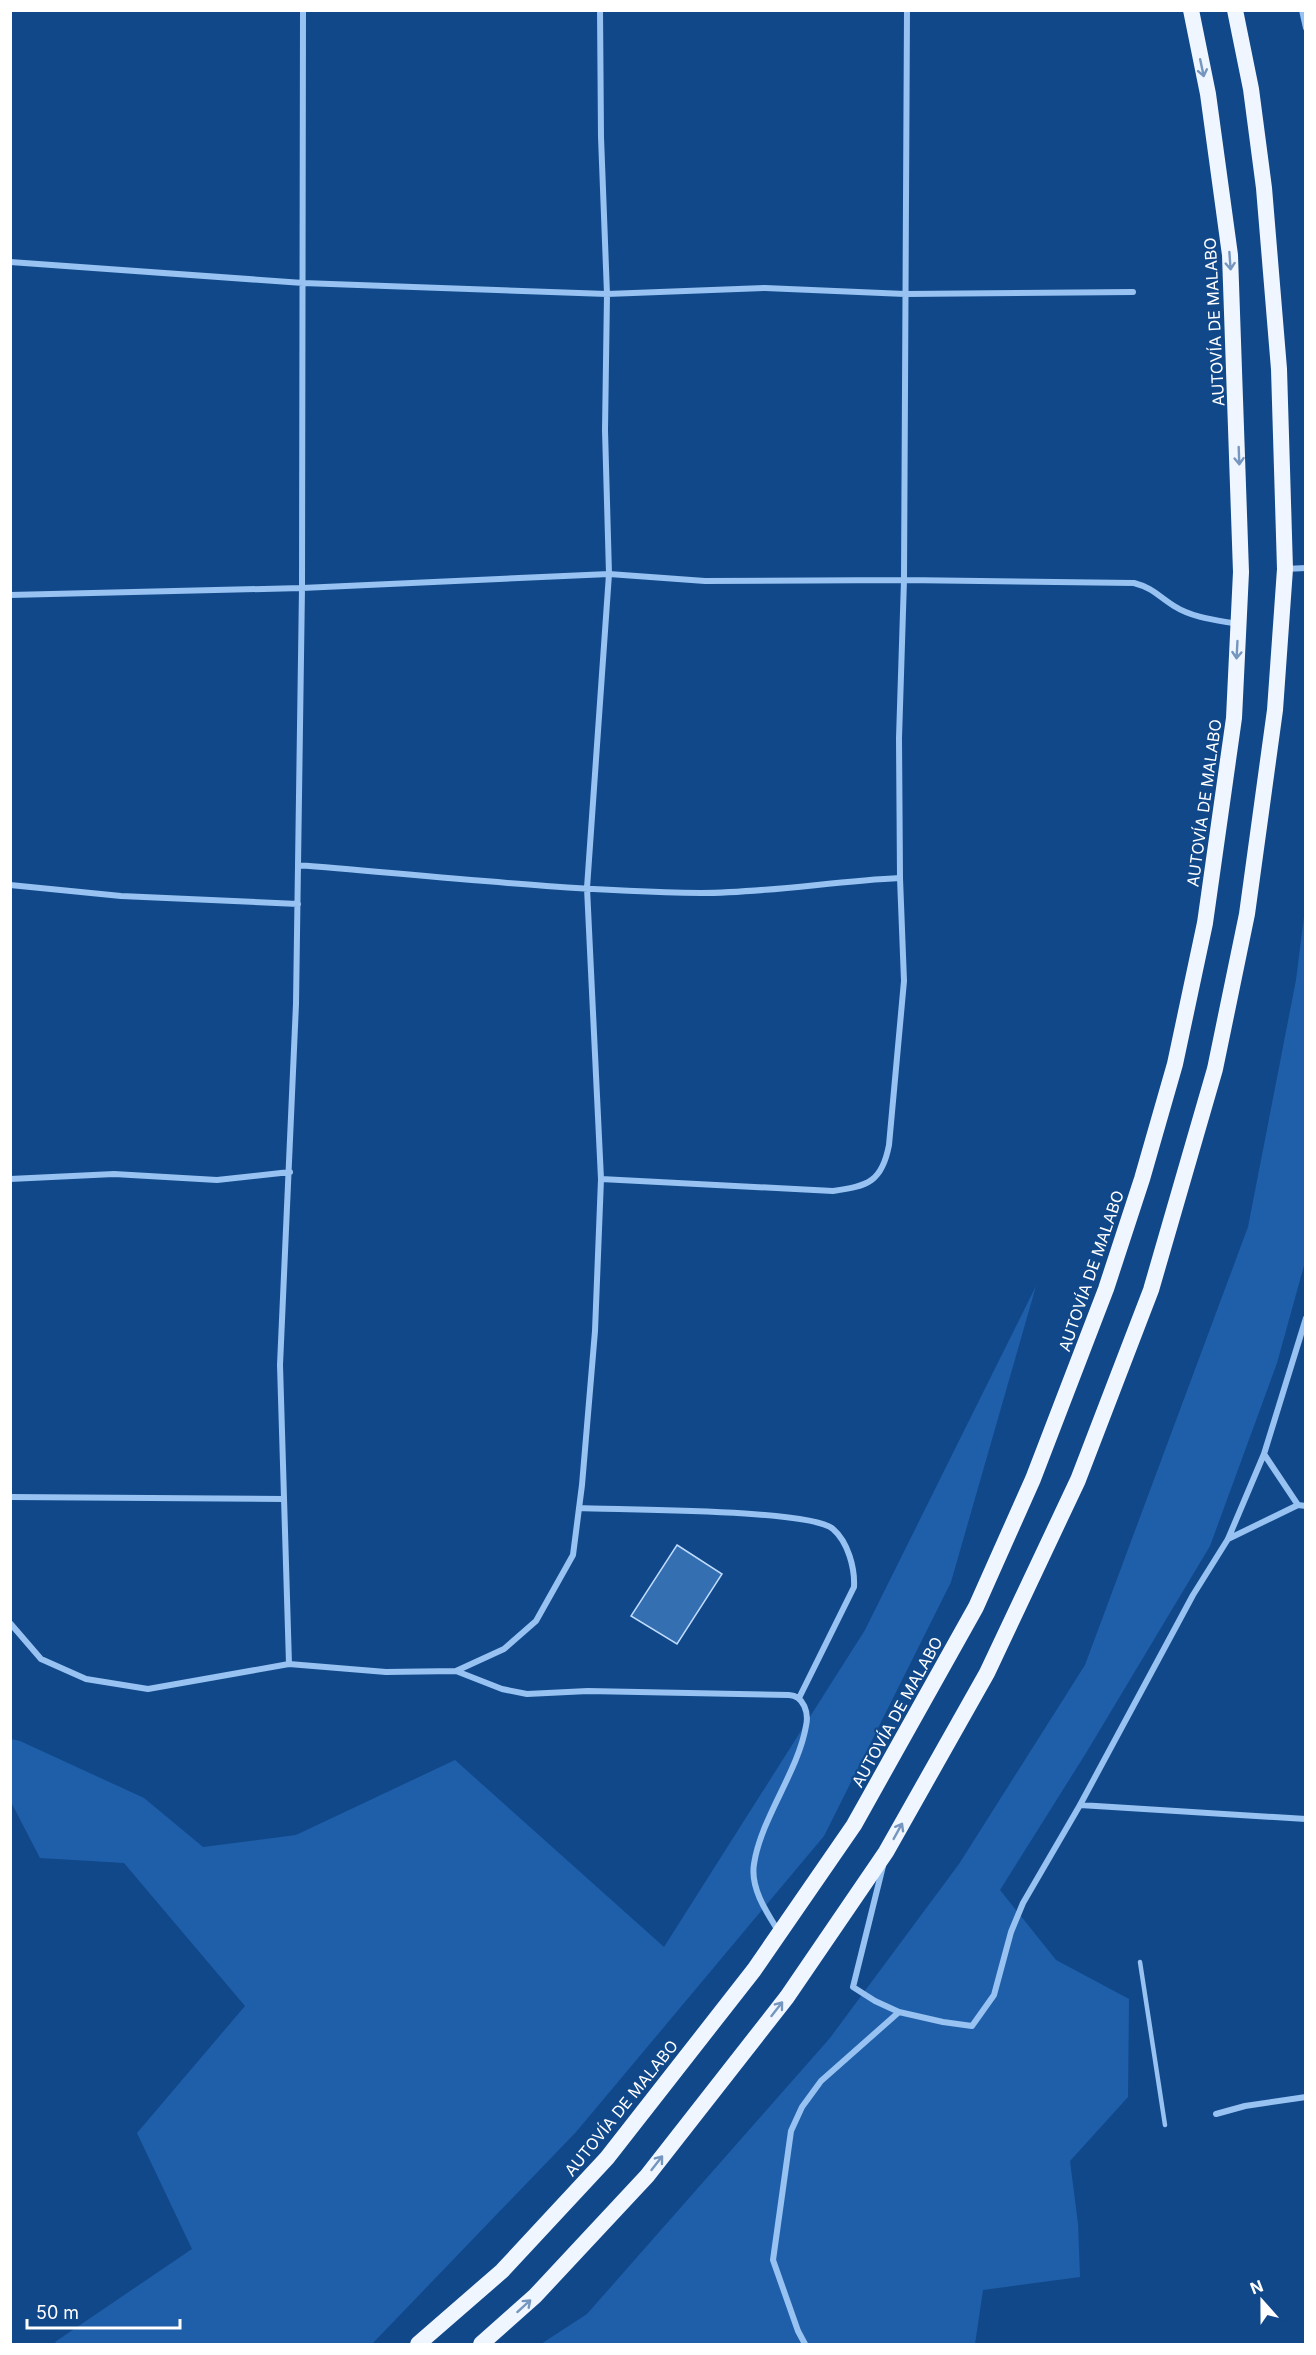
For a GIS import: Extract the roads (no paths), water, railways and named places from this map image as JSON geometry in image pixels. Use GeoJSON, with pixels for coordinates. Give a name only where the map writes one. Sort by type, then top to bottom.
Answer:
{"type":"FeatureCollection","features":[{"type":"Feature","properties":{"kind":"highway","name":"AUTOVÍA DE MALABO"},"geometry":{"type":"LineString","coordinates":[[418,2344],[502,2271],[608,2158],[754,1970],[854,1826],[976,1607],[1033,1479],[1106,1289],[1142,1179],[1175,1064],[1205,924],[1234,718],[1241,572],[1230,255],[1208,94],[1191,10]]}},
{"type":"Feature","properties":{"kind":"highway"},"geometry":{"type":"LineString","coordinates":[[481,2344],[536,2296],[646,2176],[787,1997],[886,1852],[987,1672],[1078,1480],[1151,1290],[1215,1069],[1247,914],[1275,710],[1285,569],[1279,369],[1264,188],[1251,89],[1235,10]]}},
{"type":"Feature","properties":{"kind":"street"},"geometry":{"type":"LineString","coordinates":[[289,1664],[280,1365],[290,1172],[298,904],[302,588],[303,10]]}},
{"type":"Feature","properties":{"kind":"street"},"geometry":{"type":"LineString","coordinates":[[456,1671],[504,1649],[536,1621],[573,1555],[596,1331],[601,1179],[587,888],[609,574],[605,430],[607,294],[601,137],[600,10]]}},
{"type":"Feature","properties":{"kind":"street"},"geometry":{"type":"LineString","coordinates":[[601,1179],[833,1191],[858,1188],[875,1178],[885,1166],[889,1145],[904,981],[900,879],[899,738],[904,580],[907,10]]}},
{"type":"Feature","properties":{"kind":"street"},"geometry":{"type":"LineString","coordinates":[[1302,10],[1305,27]]}},
{"type":"Feature","properties":{"kind":"street"},"geometry":{"type":"LineString","coordinates":[[10,262],[303,283],[607,294],[765,288],[904,294],[1133,292]]}},
{"type":"Feature","properties":{"kind":"street"},"geometry":{"type":"LineString","coordinates":[[1285,569],[1305,567]]}},
{"type":"Feature","properties":{"kind":"street"},"geometry":{"type":"LineString","coordinates":[[10,594],[302,588],[609,574],[705,581],[904,580],[1134,583],[1148,586],[1176,607],[1195,616],[1239,624]]}},
{"type":"Feature","properties":{"kind":"street"},"geometry":{"type":"LineString","coordinates":[[298,866],[587,888],[737,892],[847,881],[900,879]]}},
{"type":"Feature","properties":{"kind":"street"},"geometry":{"type":"LineString","coordinates":[[10,885],[121,896],[298,904]]}},
{"type":"Feature","properties":{"kind":"street"},"geometry":{"type":"LineString","coordinates":[[10,1179],[114,1174],[217,1180],[290,1172]]}},
{"type":"Feature","properties":{"kind":"street"},"geometry":{"type":"LineString","coordinates":[[886,1852],[853,1988],[899,2012],[972,2026],[994,1995],[1011,1932],[1023,1903],[1080,1805],[1192,1594],[1228,1539],[1264,1454],[1305,1318]]}},
{"type":"Feature","properties":{"kind":"street"},"geometry":{"type":"LineString","coordinates":[[1228,1539],[1302,1506],[1264,1454]]}},
{"type":"Feature","properties":{"kind":"street"},"geometry":{"type":"LineString","coordinates":[[10,1497],[284,1499]]}},
{"type":"Feature","properties":{"kind":"street"},"geometry":{"type":"LineString","coordinates":[[579,1508],[729,1513],[810,1520],[832,1528],[841,1540],[851,1561],[854,1587],[799,1698]]}},
{"type":"Feature","properties":{"kind":"street"},"geometry":{"type":"LineString","coordinates":[[10,1623],[41,1659],[86,1678],[148,1689],[289,1664],[387,1672],[456,1671],[502,1689],[527,1694],[588,1691],[789,1695],[799,1698],[804,1704],[807,1726],[761,1841],[754,1866],[757,1888],[762,1902],[779,1933]]}},
{"type":"Feature","properties":{"kind":"street"},"geometry":{"type":"LineString","coordinates":[[1080,1805],[1305,1819]]}},
{"type":"Feature","properties":{"kind":"street"},"geometry":{"type":"LineString","coordinates":[[805,2344],[773,2260],[791,2131],[802,2108],[821,2081],[899,2012]]}},
{"type":"Feature","properties":{"kind":"street"},"geometry":{"type":"LineString","coordinates":[[1216,2114],[1245,2106],[1305,2097]]}},
{"type":"Feature","properties":{"kind":"lane"},"geometry":{"type":"LineString","coordinates":[[1140,1962],[1165,2125]]}}]}
